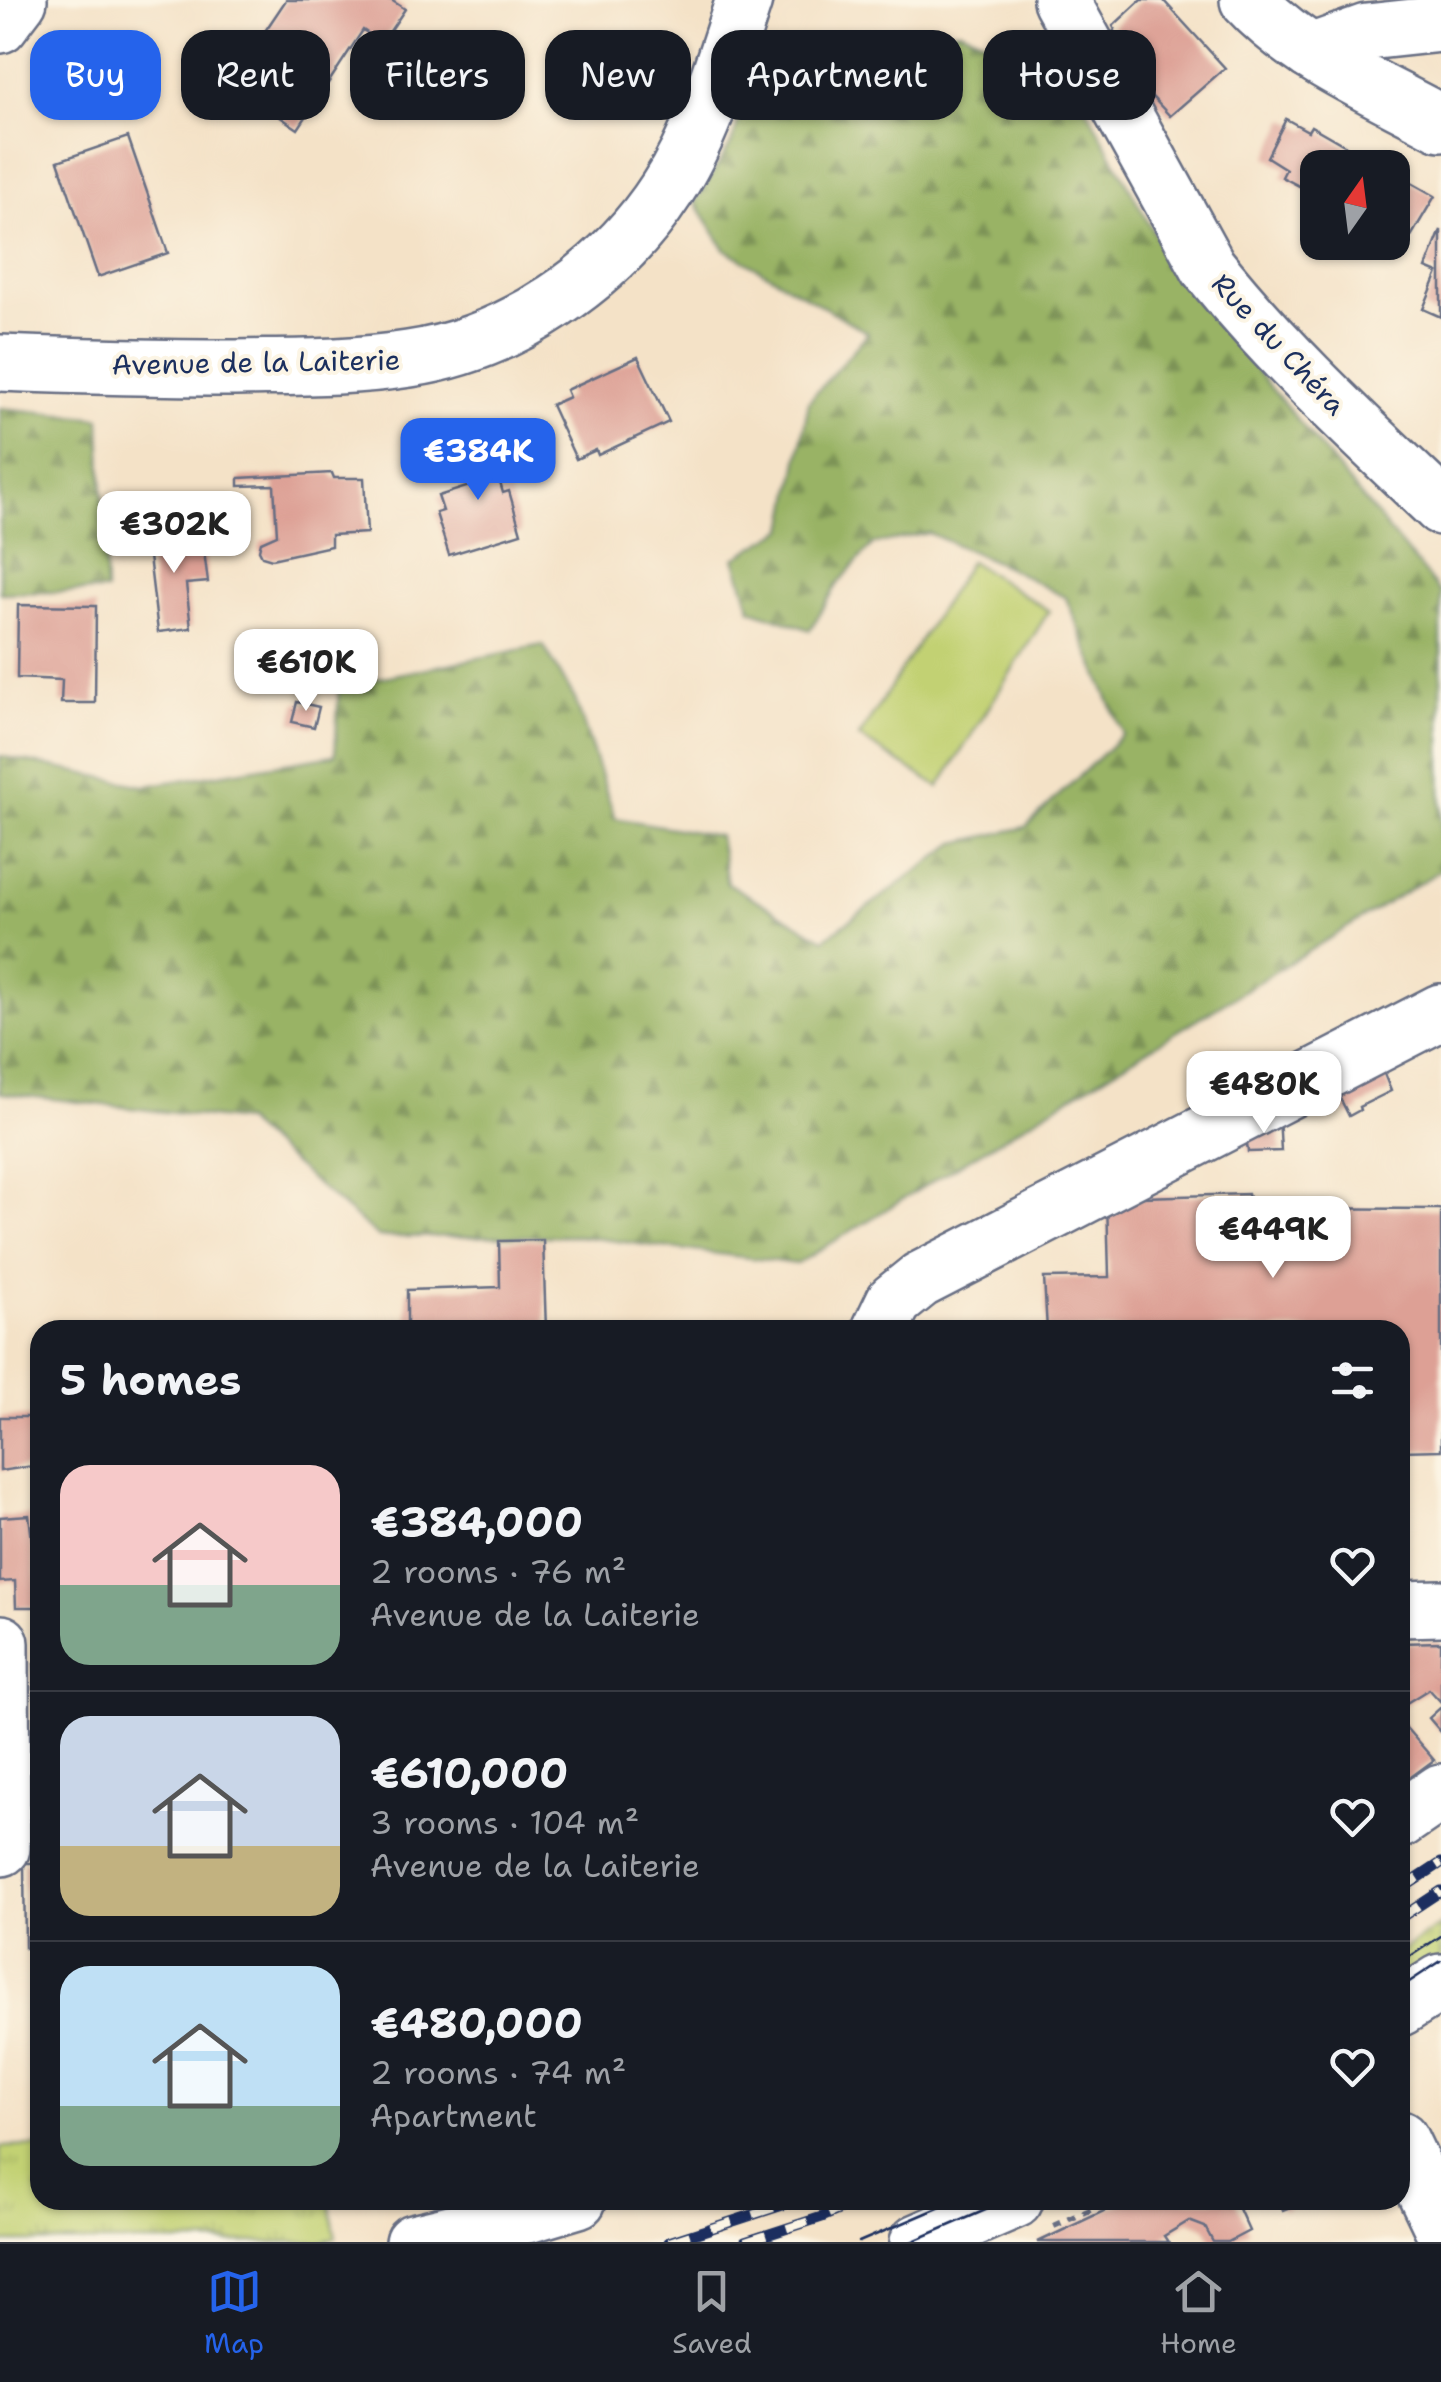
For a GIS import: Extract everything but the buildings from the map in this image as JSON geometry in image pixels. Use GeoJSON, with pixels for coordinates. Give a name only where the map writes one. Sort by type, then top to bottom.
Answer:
{"type":"FeatureCollection","features":[{"type":"Feature","properties":{"kind":"street"},"geometry":{"type":"LineString","coordinates":[[0,25],[18,0]]}},
{"type":"Feature","properties":{"kind":"street","name":"Avenue de la Laiterie"},"geometry":{"type":"LineString","coordinates":[[0,362],[172,368],[352,365],[412,359],[493,335],[584,281],[643,222],[687,154],[744,0]]}},
{"type":"Feature","properties":{"kind":"street","name":"Rue du Chéra"},"geometry":{"type":"LineString","coordinates":[[1062,0],[1208,267],[1232,298],[1332,404],[1441,506]]}},
{"type":"Feature","properties":{"kind":"street"},"geometry":{"type":"LineString","coordinates":[[1248,0],[1280,32],[1310,52],[1441,123]]}},
{"type":"Feature","properties":{"kind":"street"},"geometry":{"type":"LineString","coordinates":[[1310,52],[1367,32],[1441,24]]}},
{"type":"Feature","properties":{"kind":"street"},"geometry":{"type":"LineString","coordinates":[[885,1320],[894,1301],[920,1280],[1441,1012]]}},
{"type":"Feature","properties":{"kind":"street"},"geometry":{"type":"LineString","coordinates":[[1410,1609],[1441,1608]]}},
{"type":"Feature","properties":{"kind":"street"},"geometry":{"type":"LineString","coordinates":[[2,1848],[0,1643],[30,1642]]}},
{"type":"Feature","properties":{"kind":"street"},"geometry":{"type":"LineString","coordinates":[[1410,1813],[1441,1792]]}},
{"type":"Feature","properties":{"kind":"street"},"geometry":{"type":"LineString","coordinates":[[1410,2002],[1441,1982]]}},
{"type":"Feature","properties":{"kind":"street"},"geometry":{"type":"LineString","coordinates":[[1397,2242],[1440,2224],[1410,2160]]}},
{"type":"Feature","properties":{"kind":"street"},"geometry":{"type":"LineString","coordinates":[[413,2242],[544,2210]]}},
{"type":"Feature","properties":{"kind":"street"},"geometry":{"type":"LineString","coordinates":[[918,2242],[1032,2214]]}},
{"type":"Feature","properties":{"kind":"green space"},"geometry":{"type":"Polygon","coordinates":[[[963,31],[983,39],[983,120],[1093,120],[1175,272],[1441,593],[1441,870],[797,1264],[577,1236],[378,1237],[243,1121],[0,1093],[0,756],[144,786],[335,755],[339,686],[543,645],[575,699],[615,818],[719,836],[727,883],[824,939],[956,843],[1026,827],[1123,734],[1066,598],[929,533],[873,544],[837,585],[810,630],[751,609],[735,558],[785,529],[809,401],[868,333],[725,249],[695,202],[731,144],[739,120],[963,120],[963,31]]]}},
{"type":"Feature","properties":{"kind":"green space"},"geometry":{"type":"Polygon","coordinates":[[[0,408],[100,418],[106,591],[0,593],[0,408]]]}},
{"type":"Feature","properties":{"kind":"green space"},"geometry":{"type":"Polygon","coordinates":[[[970,561],[1049,611],[939,787],[859,737],[970,561]]]}},
{"type":"Feature","properties":{"kind":"green space"},"geometry":{"type":"Polygon","coordinates":[[[1441,1925],[1441,1972],[1410,1992],[1410,1945],[1441,1925]]]}},
{"type":"Feature","properties":{"kind":"green space"},"geometry":{"type":"Polygon","coordinates":[[[30,2146],[30,2210],[331,2210],[336,2238],[320,2242],[0,2242],[0,2147],[30,2146]]]}},
{"type":"Feature","properties":{"kind":"tram line"},"geometry":{"type":"LineString","coordinates":[[1410,1956],[1441,1936]]}},
{"type":"Feature","properties":{"kind":"tram line"},"geometry":{"type":"LineString","coordinates":[[1410,1981],[1441,1961]]}},
{"type":"Feature","properties":{"kind":"tram line"},"geometry":{"type":"LineString","coordinates":[[859,2242],[934,2210]]}},
{"type":"Feature","properties":{"kind":"tram line"},"geometry":{"type":"LineString","coordinates":[[911,2242],[986,2210]]}},
{"type":"Feature","properties":{"kind":"railway"},"geometry":{"type":"LineString","coordinates":[[1410,1883],[1441,1863]]}},
{"type":"Feature","properties":{"kind":"railway"},"geometry":{"type":"LineString","coordinates":[[1410,1911],[1441,1891]]}},
{"type":"Feature","properties":{"kind":"railway"},"geometry":{"type":"LineString","coordinates":[[669,2242],[767,2210]]}},
{"type":"Feature","properties":{"kind":"railway"},"geometry":{"type":"LineString","coordinates":[[745,2242],[838,2210]]}}]}
